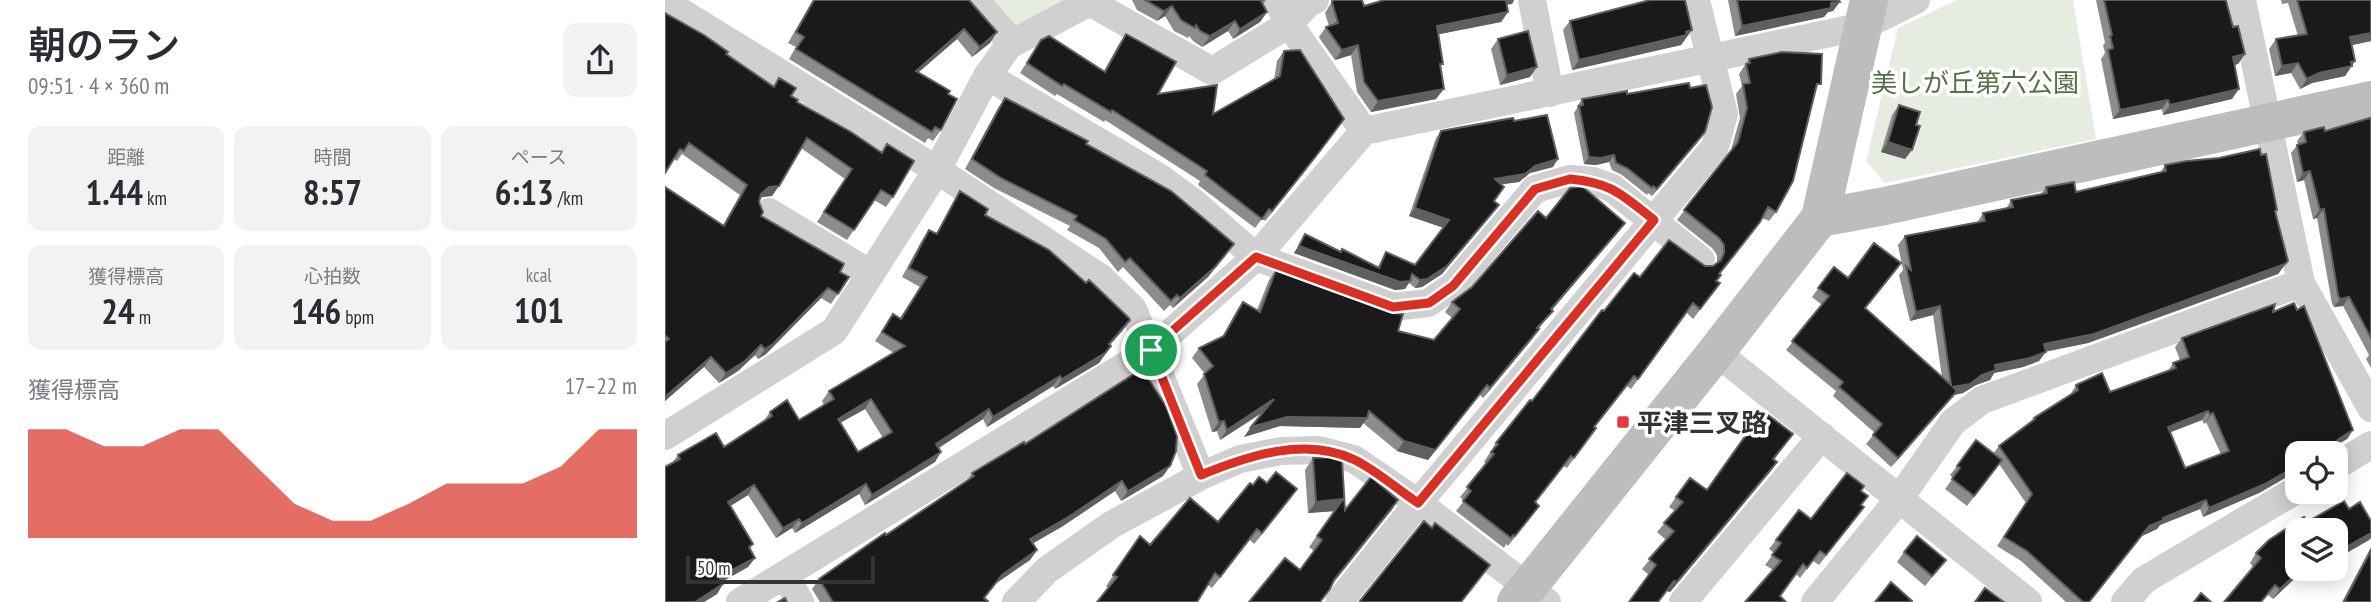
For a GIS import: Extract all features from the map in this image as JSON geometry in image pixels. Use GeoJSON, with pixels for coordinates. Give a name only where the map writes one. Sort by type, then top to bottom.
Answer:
{"type":"FeatureCollection","features":[{"type":"Feature","properties":{"kind":"street"},"geometry":{"type":"LineString","coordinates":[[975,0],[1004,33],[1009,45]]}},
{"type":"Feature","properties":{"kind":"street"},"geometry":{"type":"LineString","coordinates":[[665,436],[834,331],[937,170],[987,76],[1009,45],[1087,1],[1212,71],[1283,12],[1315,0]]}},
{"type":"Feature","properties":{"kind":"street"},"geometry":{"type":"LineString","coordinates":[[1532,0],[1550,93]]}},
{"type":"Feature","properties":{"kind":"street"},"geometry":{"type":"LineString","coordinates":[[1339,602],[1418,503],[1716,146],[1724,114],[1696,0]]}},
{"type":"Feature","properties":{"kind":"street"},"geometry":{"type":"LineString","coordinates":[[740,602],[1151,350],[1256,257],[1364,131],[1711,59],[1916,0]]}},
{"type":"Feature","properties":{"kind":"street"},"geometry":{"type":"LineString","coordinates":[[2242,0],[2301,283],[2371,408]]}},
{"type":"Feature","properties":{"kind":"street"},"geometry":{"type":"LineString","coordinates":[[665,7],[675,9],[937,170],[1101,278],[1133,309],[1201,475]]}},
{"type":"Feature","properties":{"kind":"street"},"geometry":{"type":"LineString","coordinates":[[1283,12],[1364,131]]}},
{"type":"Feature","properties":{"kind":"street"},"geometry":{"type":"LineString","coordinates":[[1016,602],[1047,570],[1111,525],[1201,475],[1240,459],[1281,451],[1319,450],[1354,459],[1418,503],[1530,597],[1820,218],[1866,13]]}},
{"type":"Feature","properties":{"kind":"street"},"geometry":{"type":"LineString","coordinates":[[987,76],[1159,177],[1193,202],[1256,257],[1393,307],[1429,303],[1453,286],[1535,189],[1570,179],[1593,181],[1612,188],[1701,260]]}},
{"type":"Feature","properties":{"kind":"street"},"geometry":{"type":"LineString","coordinates":[[1820,218],[2371,100]]}},
{"type":"Feature","properties":{"kind":"street"},"geometry":{"type":"LineString","coordinates":[[769,212],[871,274]]}},
{"type":"Feature","properties":{"kind":"street"},"geometry":{"type":"LineString","coordinates":[[1815,602],[1899,499],[1953,422],[1982,400],[2301,283]]}},
{"type":"Feature","properties":{"kind":"street"},"geometry":{"type":"LineString","coordinates":[[1716,352],[2028,602]]}},
{"type":"Feature","properties":{"kind":"street"},"geometry":{"type":"LineString","coordinates":[[1683,602],[1822,436]]}},
{"type":"Feature","properties":{"kind":"street"},"geometry":{"type":"LineString","coordinates":[[2348,459],[2371,445]]}},
{"type":"Feature","properties":{"kind":"street"},"geometry":{"type":"LineString","coordinates":[[2125,602],[2144,580],[2285,497]]}},
{"type":"Feature","properties":{"kind":"street"},"geometry":{"type":"LineString","coordinates":[[785,575],[800,602]]}},
{"type":"Feature","properties":{"kind":"green space"},"geometry":{"type":"Polygon","coordinates":[[[985,0],[1074,0],[1014,34],[985,0]]]}},
{"type":"Feature","properties":{"kind":"green space","name":"美しが丘第六公園"},"geometry":{"type":"Polygon","coordinates":[[[1957,0],[2073,0],[2096,139],[1885,183],[1866,161],[1898,28],[1957,0]]]}},
{"type":"Feature","properties":{"kind":"building"},"geometry":{"type":"Polygon","coordinates":[[[814,0],[969,0],[997,32],[980,47],[964,29],[916,71],[950,91],[948,94],[957,99],[941,130],[935,127],[932,132],[796,49],[804,37],[796,32],[814,0]]]}},
{"type":"Feature","properties":{"kind":"building"},"geometry":{"type":"Polygon","coordinates":[[[1145,0],[1263,0],[1261,1],[1267,12],[1240,29],[1235,21],[1210,36],[1200,31],[1196,25],[1195,28],[1181,20],[1172,6],[1164,11],[1145,0]]]}},
{"type":"Feature","properties":{"kind":"building"},"geometry":{"type":"Polygon","coordinates":[[[1362,0],[1364,6],[1384,0],[1506,0],[1508,12],[1437,26],[1444,89],[1378,101],[1364,82],[1358,45],[1342,50],[1326,27],[1338,23],[1332,2],[1362,0]]]}},
{"type":"Feature","properties":{"kind":"building"},"geometry":{"type":"Polygon","coordinates":[[[1650,0],[1685,0],[1692,30],[1686,32],[1687,35],[1579,60],[1570,21],[1650,0]]]}},
{"type":"Feature","properties":{"kind":"building"},"geometry":{"type":"Polygon","coordinates":[[[1737,0],[1840,2],[1831,3],[1831,8],[1742,26],[1737,0]]]}},
{"type":"Feature","properties":{"kind":"building"},"geometry":{"type":"Polygon","coordinates":[[[2104,0],[2226,0],[2233,27],[2238,26],[2245,54],[2233,57],[2239,89],[2170,105],[2168,100],[2120,110],[2108,50],[2113,48],[2112,35],[2104,0]]]}},
{"type":"Feature","properties":{"kind":"building"},"geometry":{"type":"Polygon","coordinates":[[[2297,0],[2371,0],[2371,33],[2350,37],[2355,61],[2351,62],[2352,66],[2319,73],[2307,79],[2298,63],[2282,66],[2276,39],[2307,34],[2297,0]]]}},
{"type":"Feature","properties":{"kind":"building"},"geometry":{"type":"Polygon","coordinates":[[[665,13],[704,35],[728,52],[726,54],[774,87],[779,78],[796,88],[791,96],[798,100],[797,102],[882,153],[887,144],[914,161],[893,197],[881,190],[854,230],[824,212],[852,169],[807,138],[779,186],[769,187],[761,194],[761,216],[844,264],[840,272],[849,277],[838,294],[828,288],[773,344],[765,349],[761,345],[745,361],[726,373],[711,357],[665,397],[665,342],[669,339],[665,335],[665,187],[724,226],[747,185],[689,143],[684,151],[680,149],[665,173],[665,13]]]}},
{"type":"Feature","properties":{"kind":"building"},"geometry":{"type":"Polygon","coordinates":[[[1528,31],[1537,67],[1507,75],[1498,39],[1528,31]]]}},
{"type":"Feature","properties":{"kind":"building"},"geometry":{"type":"Polygon","coordinates":[[[1126,34],[1176,62],[1158,94],[1217,85],[1213,114],[1280,76],[1284,51],[1300,50],[1344,119],[1272,211],[1269,209],[1262,219],[1205,175],[1207,171],[1112,110],[1111,112],[1064,84],[1062,86],[1027,63],[1041,40],[1049,36],[1105,72],[1126,34]]]}},
{"type":"Feature","properties":{"kind":"building"},"geometry":{"type":"Polygon","coordinates":[[[1782,52],[1822,54],[1821,84],[1817,84],[1793,181],[1776,212],[1768,207],[1760,222],[1719,274],[1721,275],[1716,281],[1720,283],[1700,309],[1693,303],[1638,379],[1634,376],[1594,427],[1596,428],[1574,458],[1571,456],[1535,502],[1539,506],[1511,538],[1463,501],[1471,491],[1467,487],[1494,454],[1491,452],[1498,444],[1496,443],[1602,310],[1604,311],[1634,273],[1640,277],[1669,240],[1705,266],[1713,266],[1721,260],[1724,245],[1719,238],[1684,210],[1738,142],[1747,108],[1743,84],[1750,83],[1746,64],[1750,63],[1749,59],[1782,52]]]}},
{"type":"Feature","properties":{"kind":"building"},"geometry":{"type":"Polygon","coordinates":[[[1689,83],[1690,88],[1706,85],[1712,107],[1705,132],[1657,189],[1616,163],[1614,155],[1589,157],[1579,106],[1583,105],[1582,99],[1689,83]]]}},
{"type":"Feature","properties":{"kind":"building"},"geometry":{"type":"Polygon","coordinates":[[[1005,98],[1088,141],[1086,144],[1171,191],[1234,244],[1215,267],[1180,298],[1177,295],[1171,301],[1130,258],[1125,262],[1106,239],[1074,220],[1077,216],[1001,178],[972,159],[1005,98]]]}},
{"type":"Feature","properties":{"kind":"building"},"geometry":{"type":"Polygon","coordinates":[[[1899,105],[1920,112],[1916,125],[1920,126],[1912,150],[1888,142],[1899,105]]]}},
{"type":"Feature","properties":{"kind":"building"},"geometry":{"type":"Polygon","coordinates":[[[1547,115],[1558,159],[1535,166],[1525,174],[1495,179],[1504,187],[1494,201],[1499,205],[1447,266],[1427,279],[1420,280],[1412,274],[1410,281],[1400,282],[1299,246],[1305,234],[1379,268],[1386,252],[1415,265],[1449,220],[1415,208],[1441,131],[1513,118],[1514,121],[1547,115]]]}},
{"type":"Feature","properties":{"kind":"building"},"geometry":{"type":"Polygon","coordinates":[[[2370,118],[2371,338],[2349,297],[2340,299],[2338,295],[2324,209],[2320,210],[2310,171],[2303,173],[2297,145],[2306,142],[2304,132],[2324,127],[2325,131],[2370,118]]]}},
{"type":"Feature","properties":{"kind":"building"},"geometry":{"type":"Polygon","coordinates":[[[2260,149],[2261,155],[2266,154],[2277,210],[2275,211],[2288,261],[2285,264],[2094,334],[2044,344],[2046,352],[2030,358],[1995,365],[1996,370],[1982,375],[1970,384],[1953,387],[1957,391],[1898,458],[1873,435],[1882,424],[1839,387],[1843,382],[1792,341],[1829,296],[1818,288],[1834,267],[1848,278],[1874,243],[1901,263],[1865,308],[1951,385],[1940,306],[1916,312],[1906,266],[1911,270],[1905,236],[1985,221],[1983,213],[2013,207],[2011,200],[2047,193],[2046,187],[2074,182],[2076,192],[2166,171],[2165,165],[2260,149]]]}},
{"type":"Feature","properties":{"kind":"building"},"geometry":{"type":"Polygon","coordinates":[[[1582,186],[1625,223],[1551,309],[1553,311],[1490,388],[1487,385],[1435,450],[1404,441],[1369,411],[1367,418],[1287,417],[1251,427],[1274,399],[1227,430],[1224,421],[1219,422],[1204,374],[1213,366],[1199,348],[1224,336],[1243,302],[1260,312],[1276,270],[1403,314],[1398,331],[1434,340],[1460,309],[1452,302],[1472,287],[1538,211],[1546,218],[1570,188],[1582,186]]]}},
{"type":"Feature","properties":{"kind":"building"},"geometry":{"type":"Polygon","coordinates":[[[960,191],[988,209],[985,215],[1049,250],[1086,283],[1089,280],[1130,320],[1109,344],[1111,346],[1105,353],[1062,379],[1060,376],[993,417],[989,409],[936,444],[941,452],[872,495],[866,484],[802,523],[799,519],[783,528],[754,485],[728,502],[753,544],[749,547],[755,558],[719,577],[723,584],[695,602],[665,602],[665,467],[680,459],[678,455],[716,433],[724,447],[772,416],[770,412],[787,400],[799,420],[834,399],[829,391],[905,346],[882,332],[893,314],[901,319],[927,277],[909,268],[929,230],[937,234],[960,191]],[[871,399],[838,419],[858,452],[892,432],[871,399]]]}},
{"type":"Feature","properties":{"kind":"building"},"geometry":{"type":"Polygon","coordinates":[[[2294,303],[2297,310],[2304,306],[2353,430],[2336,441],[2285,441],[2285,472],[2209,508],[2206,500],[2149,526],[2089,602],[2083,602],[2027,551],[2004,537],[2032,494],[1999,446],[2034,418],[2078,390],[2076,385],[2102,373],[2110,392],[2176,368],[2173,363],[2189,357],[2182,338],[2275,304],[2273,312],[2294,303]],[[2208,411],[2168,427],[2185,468],[2229,451],[2213,413],[2210,415],[2208,411]]]}},
{"type":"Feature","properties":{"kind":"building"},"geometry":{"type":"Polygon","coordinates":[[[1142,369],[1166,406],[1177,436],[1176,451],[1170,466],[1128,491],[1122,481],[1030,539],[1037,550],[1002,575],[984,598],[987,602],[833,602],[819,579],[974,476],[972,473],[1024,442],[1025,444],[1142,369]]]}},
{"type":"Feature","properties":{"kind":"building"},"geometry":{"type":"Polygon","coordinates":[[[1763,411],[1793,434],[1773,459],[1777,462],[1658,602],[1629,602],[1656,565],[1649,559],[1674,531],[1664,523],[1683,502],[1676,497],[1690,478],[1707,490],[1763,411]]]}},
{"type":"Feature","properties":{"kind":"building"},"geometry":{"type":"Polygon","coordinates":[[[1976,440],[2002,460],[1974,496],[1952,479],[1960,468],[1957,466],[1976,440]]]}},
{"type":"Feature","properties":{"kind":"building"},"geometry":{"type":"Polygon","coordinates":[[[1331,457],[1342,460],[1345,510],[1371,477],[1398,500],[1334,580],[1320,602],[1249,602],[1285,558],[1300,570],[1322,540],[1317,536],[1343,499],[1316,502],[1313,458],[1331,457]]]}},
{"type":"Feature","properties":{"kind":"building"},"geometry":{"type":"Polygon","coordinates":[[[1276,472],[1297,489],[1262,533],[1257,529],[1220,577],[1215,573],[1197,602],[1097,602],[1117,577],[1113,575],[1140,536],[1150,545],[1190,498],[1218,522],[1250,483],[1253,485],[1259,477],[1267,483],[1276,472]]]}},
{"type":"Feature","properties":{"kind":"building"},"geometry":{"type":"Polygon","coordinates":[[[1847,473],[1864,486],[1861,491],[1868,496],[1861,505],[1864,507],[1826,555],[1820,551],[1807,568],[1803,564],[1780,596],[1786,602],[1745,602],[1781,561],[1772,555],[1781,543],[1776,540],[1799,510],[1811,519],[1847,473]]]}},
{"type":"Feature","properties":{"kind":"building"},"geometry":{"type":"Polygon","coordinates":[[[2360,502],[2371,521],[2371,533],[2348,546],[2348,518],[2314,518],[2339,504],[2346,504],[2349,509],[2360,502]]]}},
{"type":"Feature","properties":{"kind":"building"},"geometry":{"type":"Polygon","coordinates":[[[1424,521],[1432,528],[1435,523],[1490,565],[1461,602],[1360,601],[1424,521]]]}},
{"type":"Feature","properties":{"kind":"building"},"geometry":{"type":"Polygon","coordinates":[[[2285,529],[2285,581],[2288,581],[2280,589],[2275,585],[2261,602],[2224,602],[2261,558],[2256,553],[2285,529]]]}},
{"type":"Feature","properties":{"kind":"building"},"geometry":{"type":"Polygon","coordinates":[[[1917,536],[1946,560],[1932,576],[1904,552],[1917,536]]]}},
{"type":"Feature","properties":{"kind":"building"},"geometry":{"type":"Polygon","coordinates":[[[2371,550],[2371,602],[2344,602],[2371,550]]]}},
{"type":"Feature","properties":{"kind":"building"},"geometry":{"type":"Polygon","coordinates":[[[1891,582],[1912,601],[1912,602],[1875,602],[1891,582]]]}},
{"type":"Feature","properties":{"kind":"building"},"geometry":{"type":"Polygon","coordinates":[[[1985,588],[2004,602],[1975,602],[1985,588]]]}},
{"type":"Feature","properties":{"kind":"building"},"geometry":{"type":"Polygon","coordinates":[[[2201,593],[2211,602],[2194,602],[2201,593]]]}},
{"type":"Feature","properties":{"kind":"place","name":"平津三叉路"},"geometry":{"type":"Point","coordinates":[1623,422]}},
{"type":"Feature","properties":{"kind":"route"},"geometry":{"type":"LineString","coordinates":[[1570,179],[1593,181],[1612,188],[1654,220],[1418,503],[1354,459],[1319,450],[1281,451],[1240,459],[1201,475],[1151,350],[1256,257],[1393,307],[1429,303],[1453,286],[1535,189],[1570,179]]}}]}
